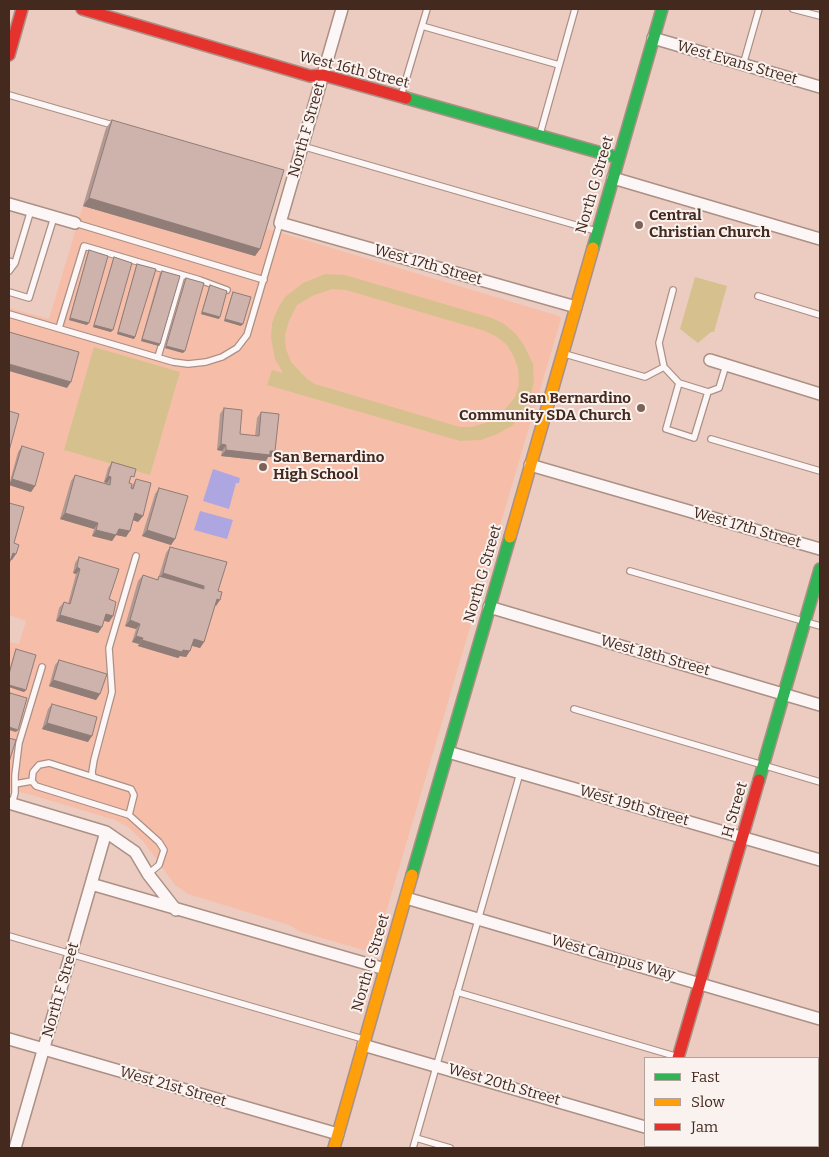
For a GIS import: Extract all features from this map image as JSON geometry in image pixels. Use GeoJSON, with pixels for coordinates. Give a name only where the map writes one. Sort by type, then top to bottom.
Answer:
{"type":"FeatureCollection","features":[{"type":"Feature","properties":{"kind":"street"},"geometry":{"type":"LineString","coordinates":[[9,55],[13,22],[22,9]]}},
{"type":"Feature","properties":{"kind":"street","name":"West 16th Street"},"geometry":{"type":"LineString","coordinates":[[82,9],[310,76],[323,75],[619,158]]}},
{"type":"Feature","properties":{"kind":"street","name":"North F Street"},"geometry":{"type":"LineString","coordinates":[[280,223],[290,177],[302,146],[342,9]]}},
{"type":"Feature","properties":{"kind":"street","name":"North G Street"},"geometry":{"type":"LineString","coordinates":[[334,1148],[598,232],[653,38],[658,10]]}},
{"type":"Feature","properties":{"kind":"street","name":"West Evans Street"},"geometry":{"type":"LineString","coordinates":[[653,38],[820,87]]}},
{"type":"Feature","properties":{"kind":"street"},"geometry":{"type":"LineString","coordinates":[[613,178],[820,239]]}},
{"type":"Feature","properties":{"kind":"street"},"geometry":{"type":"LineString","coordinates":[[9,204],[74,223]]}},
{"type":"Feature","properties":{"kind":"street","name":"West 17th Street"},"geometry":{"type":"LineString","coordinates":[[280,223],[576,307]]}},
{"type":"Feature","properties":{"kind":"street"},"geometry":{"type":"LineString","coordinates":[[710,360],[820,394]]}},
{"type":"Feature","properties":{"kind":"street","name":"West 17th Street"},"geometry":{"type":"LineString","coordinates":[[530,465],[820,549]]}},
{"type":"Feature","properties":{"kind":"street","name":"H Street"},"geometry":{"type":"LineString","coordinates":[[680,1057],[820,569]]}},
{"type":"Feature","properties":{"kind":"street","name":"West 18th Street"},"geometry":{"type":"LineString","coordinates":[[490,607],[820,705]]}},
{"type":"Feature","properties":{"kind":"street","name":"West 19th Street"},"geometry":{"type":"LineString","coordinates":[[448,752],[820,860]]}},
{"type":"Feature","properties":{"kind":"street"},"geometry":{"type":"LineString","coordinates":[[10,804],[106,832],[135,852],[148,874],[176,910]]}},
{"type":"Feature","properties":{"kind":"street","name":"North F Street"},"geometry":{"type":"LineString","coordinates":[[12,1148],[43,1050],[106,832]]}},
{"type":"Feature","properties":{"kind":"street"},"geometry":{"type":"LineString","coordinates":[[92,884],[176,910],[385,969]]}},
{"type":"Feature","properties":{"kind":"street","name":"West Campus Way"},"geometry":{"type":"LineString","coordinates":[[406,898],[820,1019]]}},
{"type":"Feature","properties":{"kind":"street","name":"West 21st Street"},"geometry":{"type":"LineString","coordinates":[[9,1039],[338,1134]]}},
{"type":"Feature","properties":{"kind":"street","name":"West 20th Street"},"geometry":{"type":"LineString","coordinates":[[364,1042],[644,1127]]}},
{"type":"Feature","properties":{"kind":"lane"},"geometry":{"type":"LineString","coordinates":[[401,97],[427,9]]}},
{"type":"Feature","properties":{"kind":"lane"},"geometry":{"type":"LineString","coordinates":[[540,136],[575,9]]}},
{"type":"Feature","properties":{"kind":"lane"},"geometry":{"type":"LineString","coordinates":[[743,65],[758,9]]}},
{"type":"Feature","properties":{"kind":"lane"},"geometry":{"type":"LineString","coordinates":[[793,9],[820,16]]}},
{"type":"Feature","properties":{"kind":"lane"},"geometry":{"type":"LineString","coordinates":[[422,26],[559,65]]}},
{"type":"Feature","properties":{"kind":"lane"},"geometry":{"type":"LineString","coordinates":[[9,95],[119,127]]}},
{"type":"Feature","properties":{"kind":"lane"},"geometry":{"type":"LineString","coordinates":[[302,146],[598,232]]}},
{"type":"Feature","properties":{"kind":"lane"},"geometry":{"type":"LineString","coordinates":[[9,271],[31,210]]}},
{"type":"Feature","properties":{"kind":"lane"},"geometry":{"type":"LineString","coordinates":[[9,292],[29,298],[54,217]]}},
{"type":"Feature","properties":{"kind":"lane"},"geometry":{"type":"LineString","coordinates":[[74,223],[264,280]]}},
{"type":"Feature","properties":{"kind":"lane"},"geometry":{"type":"LineString","coordinates":[[9,314],[188,364],[206,362],[222,357],[237,348],[247,335],[280,223]]}},
{"type":"Feature","properties":{"kind":"lane"},"geometry":{"type":"LineString","coordinates":[[59,328],[84,246],[228,290]]}},
{"type":"Feature","properties":{"kind":"lane"},"geometry":{"type":"LineString","coordinates":[[158,357],[182,275]]}},
{"type":"Feature","properties":{"kind":"lane"},"geometry":{"type":"LineString","coordinates":[[674,290],[659,343],[664,367],[679,383],[708,392],[719,388],[726,365]]}},
{"type":"Feature","properties":{"kind":"lane"},"geometry":{"type":"LineString","coordinates":[[758,296],[820,315]]}},
{"type":"Feature","properties":{"kind":"lane"},"geometry":{"type":"LineString","coordinates":[[562,354],[645,377],[664,367]]}},
{"type":"Feature","properties":{"kind":"lane"},"geometry":{"type":"LineString","coordinates":[[679,383],[666,429],[694,438],[708,392]]}},
{"type":"Feature","properties":{"kind":"lane"},"geometry":{"type":"LineString","coordinates":[[711,439],[820,471]]}},
{"type":"Feature","properties":{"kind":"lane"},"geometry":{"type":"LineString","coordinates":[[93,777],[94,760],[112,692],[110,648],[136,556]]}},
{"type":"Feature","properties":{"kind":"lane"},"geometry":{"type":"LineString","coordinates":[[630,571],[820,626]]}},
{"type":"Feature","properties":{"kind":"lane"},"geometry":{"type":"LineString","coordinates":[[10,804],[15,793],[20,743],[42,667]]}},
{"type":"Feature","properties":{"kind":"lane"},"geometry":{"type":"LineString","coordinates":[[574,709],[820,782]]}},
{"type":"Feature","properties":{"kind":"lane"},"geometry":{"type":"LineString","coordinates":[[129,815],[134,795],[131,788],[49,763],[39,765],[33,772],[32,781],[36,786],[129,815],[159,842],[164,850],[158,865],[148,874]]}},
{"type":"Feature","properties":{"kind":"lane"},"geometry":{"type":"LineString","coordinates":[[413,1148],[520,773]]}},
{"type":"Feature","properties":{"kind":"lane"},"geometry":{"type":"LineString","coordinates":[[15,784],[32,781]]}},
{"type":"Feature","properties":{"kind":"lane"},"geometry":{"type":"LineString","coordinates":[[9,936],[364,1042]]}},
{"type":"Feature","properties":{"kind":"lane"},"geometry":{"type":"LineString","coordinates":[[457,992],[677,1057]]}},
{"type":"Feature","properties":{"kind":"lane"},"geometry":{"type":"LineString","coordinates":[[416,1138],[450,1148]]}},
{"type":"Feature","properties":{"kind":"shaded area","name":"San Bernardino High School"},"geometry":{"type":"Polygon","coordinates":[[[106,128],[265,228],[559,316],[561,319],[374,953],[301,932],[289,925],[188,894],[175,885],[143,841],[128,827],[115,820],[9,790],[9,642],[19,644],[26,621],[9,615],[9,308],[49,319],[106,128]]]}},
{"type":"Feature","properties":{"kind":"shaded area"},"geometry":{"type":"Polygon","coordinates":[[[325,274],[345,275],[492,318],[504,324],[515,333],[524,345],[533,364],[534,380],[530,399],[512,426],[481,440],[460,441],[267,385],[272,370],[283,373],[275,359],[271,338],[272,323],[285,297],[303,283],[325,274]],[[332,289],[312,296],[297,305],[289,321],[285,335],[286,349],[291,362],[307,379],[315,384],[460,427],[471,427],[486,423],[503,412],[515,397],[519,384],[518,368],[507,345],[497,337],[485,331],[346,290],[332,289]]]}},
{"type":"Feature","properties":{"kind":"shaded area"},"geometry":{"type":"Polygon","coordinates":[[[695,277],[727,286],[714,332],[711,332],[698,343],[680,329],[695,277]]]}},
{"type":"Feature","properties":{"kind":"shaded area"},"geometry":{"type":"Polygon","coordinates":[[[94,347],[180,372],[150,475],[64,450],[94,347]]]}},
{"type":"Feature","properties":{"kind":"shaded area"},"geometry":{"type":"Polygon","coordinates":[[[213,469],[240,478],[239,483],[236,483],[229,509],[203,501],[213,469]]]}},
{"type":"Feature","properties":{"kind":"shaded area"},"geometry":{"type":"Polygon","coordinates":[[[200,511],[233,520],[227,539],[194,530],[200,511]]]}},
{"type":"Feature","properties":{"kind":"building"},"geometry":{"type":"Polygon","coordinates":[[[112,120],[284,170],[260,249],[89,198],[112,120]]]}},
{"type":"Feature","properties":{"kind":"building"},"geometry":{"type":"Polygon","coordinates":[[[89,250],[108,256],[89,323],[70,318],[89,250]]]}},
{"type":"Feature","properties":{"kind":"building"},"geometry":{"type":"Polygon","coordinates":[[[114,257],[132,263],[113,330],[94,325],[114,257]]]}},
{"type":"Feature","properties":{"kind":"building"},"geometry":{"type":"Polygon","coordinates":[[[137,264],[156,269],[135,337],[118,332],[137,264]]]}},
{"type":"Feature","properties":{"kind":"building"},"geometry":{"type":"Polygon","coordinates":[[[162,271],[180,276],[160,344],[142,339],[162,271]]]}},
{"type":"Feature","properties":{"kind":"building"},"geometry":{"type":"Polygon","coordinates":[[[186,278],[204,283],[185,351],[166,346],[186,278]]]}},
{"type":"Feature","properties":{"kind":"building"},"geometry":{"type":"Polygon","coordinates":[[[210,285],[227,291],[220,317],[202,312],[210,285]]]}},
{"type":"Feature","properties":{"kind":"building"},"geometry":{"type":"Polygon","coordinates":[[[233,292],[251,297],[243,324],[225,319],[233,292]]]}},
{"type":"Feature","properties":{"kind":"building"},"geometry":{"type":"Polygon","coordinates":[[[9,332],[79,352],[71,382],[9,364],[9,332]]]}},
{"type":"Feature","properties":{"kind":"building"},"geometry":{"type":"Polygon","coordinates":[[[224,408],[242,410],[240,434],[259,436],[261,412],[279,414],[275,451],[270,451],[270,455],[226,450],[226,445],[221,444],[224,408]]]}},
{"type":"Feature","properties":{"kind":"building"},"geometry":{"type":"Polygon","coordinates":[[[9,411],[19,414],[9,451],[9,411]]]}},
{"type":"Feature","properties":{"kind":"building"},"geometry":{"type":"Polygon","coordinates":[[[22,446],[44,453],[35,486],[12,479],[22,446]]]}},
{"type":"Feature","properties":{"kind":"building"},"geometry":{"type":"Polygon","coordinates":[[[112,462],[136,469],[134,477],[131,476],[129,483],[132,484],[131,488],[133,489],[136,479],[151,483],[143,516],[135,513],[130,531],[119,529],[116,535],[96,530],[98,523],[65,513],[75,475],[110,485],[111,477],[108,476],[112,462]]]}},
{"type":"Feature","properties":{"kind":"building"},"geometry":{"type":"Polygon","coordinates":[[[159,488],[188,496],[175,539],[147,530],[159,488]]]}},
{"type":"Feature","properties":{"kind":"building"},"geometry":{"type":"Polygon","coordinates":[[[9,503],[24,507],[14,543],[19,545],[16,554],[13,553],[9,564],[9,503]]]}},
{"type":"Feature","properties":{"kind":"building"},"geometry":{"type":"Polygon","coordinates":[[[170,547],[227,562],[218,591],[222,592],[220,600],[217,599],[204,642],[194,639],[190,651],[183,650],[182,652],[142,640],[143,638],[136,636],[140,624],[130,620],[143,575],[158,580],[159,576],[204,589],[204,586],[163,573],[170,547]]]}},
{"type":"Feature","properties":{"kind":"building"},"geometry":{"type":"Polygon","coordinates":[[[79,557],[119,569],[109,599],[116,602],[113,616],[106,614],[102,627],[60,615],[64,602],[70,604],[80,569],[77,567],[79,557]]]}},
{"type":"Feature","properties":{"kind":"building"},"geometry":{"type":"Polygon","coordinates":[[[16,649],[36,655],[26,690],[9,685],[9,674],[16,649]]]}},
{"type":"Feature","properties":{"kind":"building"},"geometry":{"type":"Polygon","coordinates":[[[59,660],[107,674],[100,694],[53,680],[59,660]]]}},
{"type":"Feature","properties":{"kind":"building"},"geometry":{"type":"Polygon","coordinates":[[[10,693],[27,698],[18,730],[9,727],[10,693]]]}},
{"type":"Feature","properties":{"kind":"building"},"geometry":{"type":"Polygon","coordinates":[[[52,704],[97,717],[92,736],[47,723],[52,704]]]}},
{"type":"Feature","properties":{"kind":"building"},"geometry":{"type":"Polygon","coordinates":[[[9,738],[16,740],[9,762],[9,738]]]}},
{"type":"Feature","properties":{"kind":"traffic: fast"},"geometry":{"type":"LineString","coordinates":[[593,248],[662,9]]}},
{"type":"Feature","properties":{"kind":"traffic: fast"},"geometry":{"type":"LineString","coordinates":[[406,98],[619,158]]}},
{"type":"Feature","properties":{"kind":"traffic: fast"},"geometry":{"type":"LineString","coordinates":[[412,875],[510,537]]}},
{"type":"Feature","properties":{"kind":"traffic: fast"},"geometry":{"type":"LineString","coordinates":[[759,780],[820,569]]}},
{"type":"Feature","properties":{"kind":"traffic: slow"},"geometry":{"type":"LineString","coordinates":[[510,537],[593,248]]}},
{"type":"Feature","properties":{"kind":"traffic: slow"},"geometry":{"type":"LineString","coordinates":[[334,1148],[412,875]]}},
{"type":"Feature","properties":{"kind":"traffic: jam"},"geometry":{"type":"LineString","coordinates":[[9,55],[22,9]]}},
{"type":"Feature","properties":{"kind":"traffic: jam"},"geometry":{"type":"LineString","coordinates":[[82,9],[310,76],[323,75],[406,98]]}},
{"type":"Feature","properties":{"kind":"traffic: jam"},"geometry":{"type":"LineString","coordinates":[[678,1057],[759,780]]}},
{"type":"Feature","properties":{"kind":"place","name":"Central Christian Church"},"geometry":{"type":"Point","coordinates":[639,225]}},
{"type":"Feature","properties":{"kind":"place","name":"San Bernardino Community SDA Church"},"geometry":{"type":"Point","coordinates":[641,408]}},
{"type":"Feature","properties":{"kind":"place","name":"San Bernardino High School"},"geometry":{"type":"Point","coordinates":[263,467]}}]}
